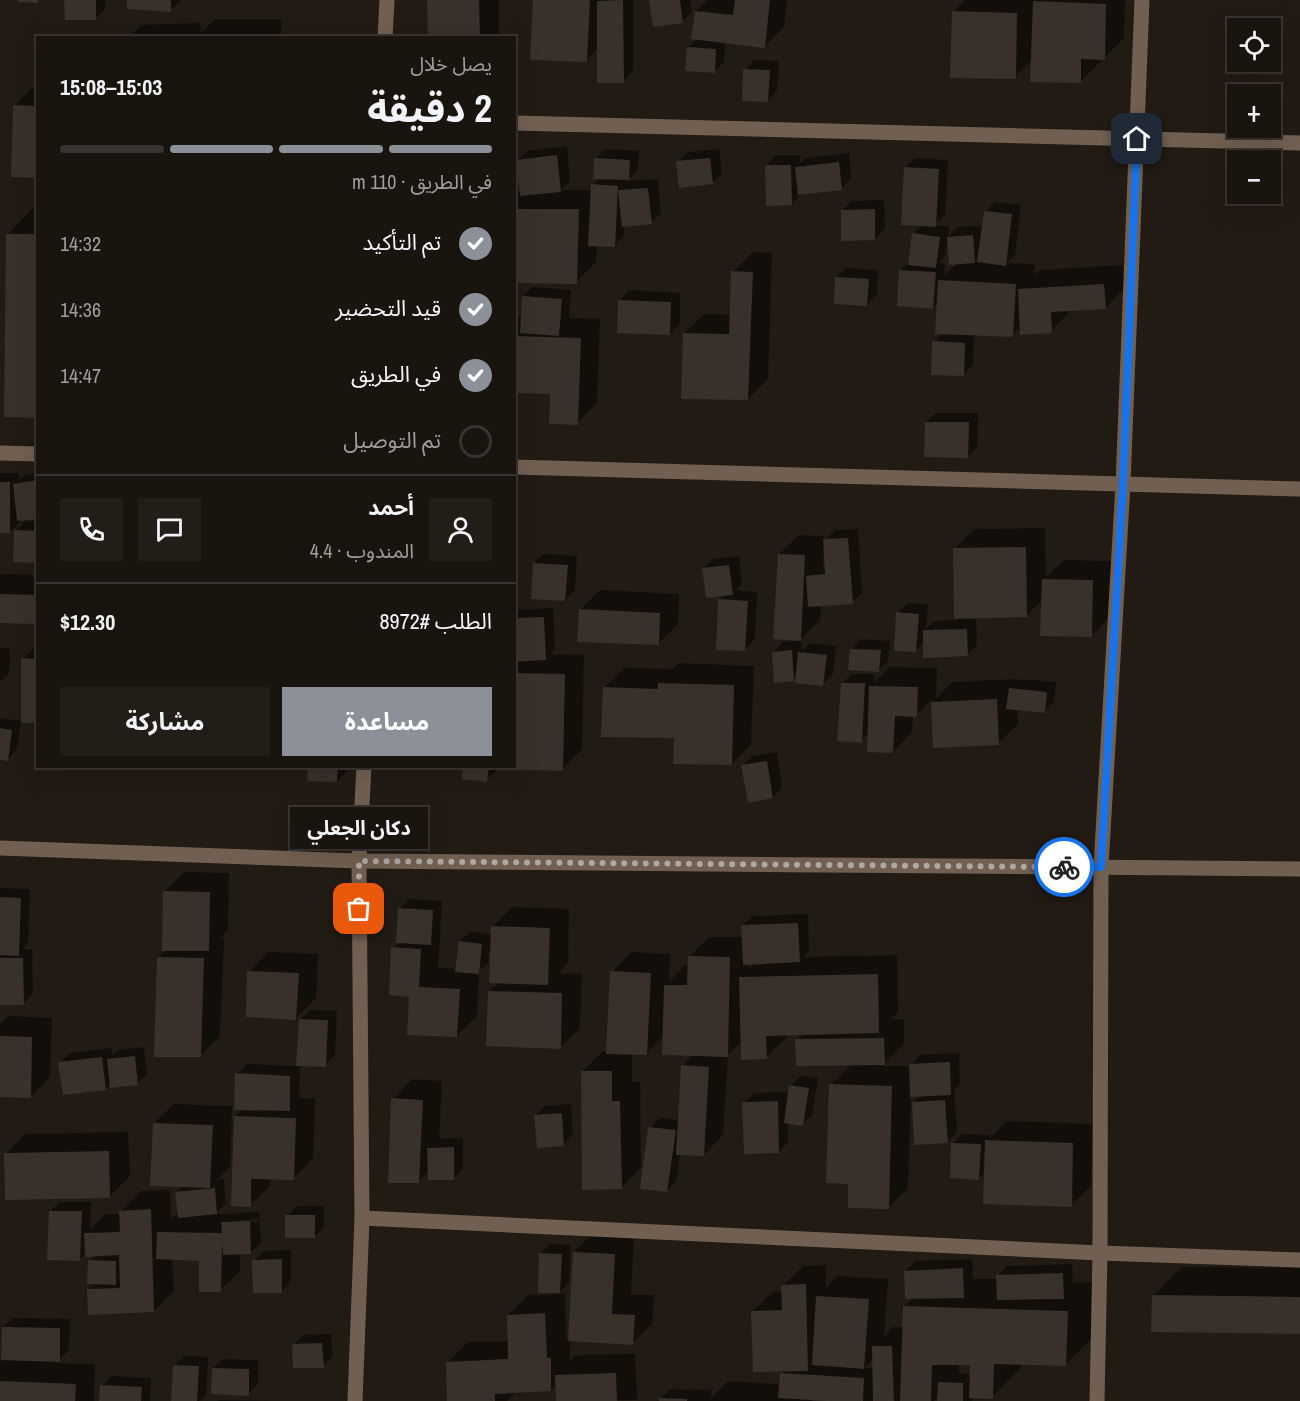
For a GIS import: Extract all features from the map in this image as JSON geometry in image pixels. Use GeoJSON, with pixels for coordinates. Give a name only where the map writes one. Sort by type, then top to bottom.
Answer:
{"type":"FeatureCollection","features":[{"type":"Feature","properties":{"kind":"street"},"geometry":{"type":"LineString","coordinates":[[386,36],[387,0]]}},
{"type":"Feature","properties":{"kind":"street"},"geometry":{"type":"LineString","coordinates":[[1097,1401],[1100,1253],[1101,867],[1123,484],[1142,0]]}},
{"type":"Feature","properties":{"kind":"street"},"geometry":{"type":"LineString","coordinates":[[516,123],[1300,142]]}},
{"type":"Feature","properties":{"kind":"street"},"geometry":{"type":"LineString","coordinates":[[0,453],[36,454]]}},
{"type":"Feature","properties":{"kind":"street"},"geometry":{"type":"LineString","coordinates":[[516,467],[1300,489]]}},
{"type":"Feature","properties":{"kind":"street"},"geometry":{"type":"LineString","coordinates":[[355,1401],[362,1218],[359,861],[364,768]]}},
{"type":"Feature","properties":{"kind":"street"},"geometry":{"type":"LineString","coordinates":[[0,848],[359,861],[1300,869]]}},
{"type":"Feature","properties":{"kind":"street"},"geometry":{"type":"LineString","coordinates":[[362,1218],[1100,1253],[1300,1260]]}},
{"type":"Feature","properties":{"kind":"building"},"geometry":{"type":"Polygon","coordinates":[[[18,0],[38,0],[38,3],[18,2],[18,0]]]}},
{"type":"Feature","properties":{"kind":"building"},"geometry":{"type":"Polygon","coordinates":[[[64,0],[96,0],[96,20],[65,20],[64,0]]]}},
{"type":"Feature","properties":{"kind":"building"},"geometry":{"type":"Polygon","coordinates":[[[127,0],[171,0],[171,12],[127,9],[127,0]]]}},
{"type":"Feature","properties":{"kind":"building"},"geometry":{"type":"Polygon","coordinates":[[[427,0],[479,0],[480,36],[428,36],[427,0]]]}},
{"type":"Feature","properties":{"kind":"building"},"geometry":{"type":"Polygon","coordinates":[[[533,0],[590,0],[587,62],[530,60],[533,0]]]}},
{"type":"Feature","properties":{"kind":"building"},"geometry":{"type":"Polygon","coordinates":[[[623,0],[624,83],[597,83],[597,1],[623,0]]]}},
{"type":"Feature","properties":{"kind":"building"},"geometry":{"type":"Polygon","coordinates":[[[649,0],[680,0],[683,23],[653,27],[649,0]]]}},
{"type":"Feature","properties":{"kind":"building"},"geometry":{"type":"Polygon","coordinates":[[[735,0],[770,0],[765,48],[691,39],[695,11],[733,15],[735,0]]]}},
{"type":"Feature","properties":{"kind":"building"},"geometry":{"type":"Polygon","coordinates":[[[1033,1],[1106,4],[1105,60],[1081,59],[1081,83],[1030,82],[1033,1]]]}},
{"type":"Feature","properties":{"kind":"building"},"geometry":{"type":"Polygon","coordinates":[[[952,11],[1017,13],[1016,79],[950,78],[952,11]]]}},
{"type":"Feature","properties":{"kind":"building"},"geometry":{"type":"Polygon","coordinates":[[[687,47],[716,49],[715,73],[685,71],[687,47]]]}},
{"type":"Feature","properties":{"kind":"building"},"geometry":{"type":"Polygon","coordinates":[[[743,69],[770,70],[768,102],[742,101],[743,69]]]}},
{"type":"Feature","properties":{"kind":"building"},"geometry":{"type":"Polygon","coordinates":[[[13,105],[36,106],[36,178],[11,177],[13,105]]]}},
{"type":"Feature","properties":{"kind":"building"},"geometry":{"type":"Polygon","coordinates":[[[557,155],[561,192],[520,196],[516,160],[557,155]]]}},
{"type":"Feature","properties":{"kind":"building"},"geometry":{"type":"Polygon","coordinates":[[[594,158],[630,160],[629,180],[593,179],[594,158]]]}},
{"type":"Feature","properties":{"kind":"building"},"geometry":{"type":"Polygon","coordinates":[[[710,158],[713,184],[679,188],[676,161],[710,158]]]}},
{"type":"Feature","properties":{"kind":"building"},"geometry":{"type":"Polygon","coordinates":[[[839,162],[842,190],[798,195],[795,167],[839,162]]]}},
{"type":"Feature","properties":{"kind":"building"},"geometry":{"type":"Polygon","coordinates":[[[765,165],[791,165],[792,205],[766,206],[765,165]]]}},
{"type":"Feature","properties":{"kind":"building"},"geometry":{"type":"Polygon","coordinates":[[[904,167],[939,169],[936,227],[901,225],[904,167]]]}},
{"type":"Feature","properties":{"kind":"building"},"geometry":{"type":"Polygon","coordinates":[[[591,184],[618,186],[615,247],[588,246],[591,184]]]}},
{"type":"Feature","properties":{"kind":"building"},"geometry":{"type":"Polygon","coordinates":[[[648,188],[652,224],[622,227],[618,190],[648,188]]]}},
{"type":"Feature","properties":{"kind":"building"},"geometry":{"type":"Polygon","coordinates":[[[516,209],[579,209],[577,284],[516,283],[516,209]]]}},
{"type":"Feature","properties":{"kind":"building"},"geometry":{"type":"Polygon","coordinates":[[[875,209],[875,240],[841,241],[841,210],[875,209]]]}},
{"type":"Feature","properties":{"kind":"building"},"geometry":{"type":"Polygon","coordinates":[[[984,211],[1012,214],[1006,266],[977,262],[984,211]]]}},
{"type":"Feature","properties":{"kind":"building"},"geometry":{"type":"Polygon","coordinates":[[[912,233],[940,237],[936,268],[908,265],[912,233]]]}},
{"type":"Feature","properties":{"kind":"building"},"geometry":{"type":"Polygon","coordinates":[[[6,234],[36,234],[36,418],[4,417],[6,234]]]}},
{"type":"Feature","properties":{"kind":"building"},"geometry":{"type":"Polygon","coordinates":[[[973,235],[975,263],[949,265],[947,237],[973,235]]]}},
{"type":"Feature","properties":{"kind":"building"},"geometry":{"type":"Polygon","coordinates":[[[899,270],[936,272],[933,309],[897,306],[899,270]]]}},
{"type":"Feature","properties":{"kind":"building"},"geometry":{"type":"Polygon","coordinates":[[[731,271],[753,272],[748,400],[681,399],[683,333],[729,334],[731,271]]]}},
{"type":"Feature","properties":{"kind":"building"},"geometry":{"type":"Polygon","coordinates":[[[835,277],[869,279],[867,306],[834,304],[835,277]]]}},
{"type":"Feature","properties":{"kind":"building"},"geometry":{"type":"Polygon","coordinates":[[[938,280],[1016,284],[1013,337],[935,334],[938,280]]]}},
{"type":"Feature","properties":{"kind":"building"},"geometry":{"type":"Polygon","coordinates":[[[1104,284],[1106,309],[1051,312],[1052,333],[1020,335],[1018,289],[1104,284]]]}},
{"type":"Feature","properties":{"kind":"building"},"geometry":{"type":"Polygon","coordinates":[[[522,296],[562,299],[559,336],[520,333],[522,296]]]}},
{"type":"Feature","properties":{"kind":"building"},"geometry":{"type":"Polygon","coordinates":[[[618,300],[671,302],[670,335],[617,333],[618,300]]]}},
{"type":"Feature","properties":{"kind":"building"},"geometry":{"type":"Polygon","coordinates":[[[516,336],[581,338],[578,425],[549,424],[550,394],[516,393],[516,336]]]}},
{"type":"Feature","properties":{"kind":"building"},"geometry":{"type":"Polygon","coordinates":[[[932,341],[965,343],[964,376],[931,375],[932,341]]]}},
{"type":"Feature","properties":{"kind":"building"},"geometry":{"type":"Polygon","coordinates":[[[925,422],[969,422],[968,458],[924,457],[925,422]]]}},
{"type":"Feature","properties":{"kind":"building"},"geometry":{"type":"Polygon","coordinates":[[[36,480],[36,519],[17,521],[13,484],[36,480]]]}},
{"type":"Feature","properties":{"kind":"building"},"geometry":{"type":"Polygon","coordinates":[[[0,482],[10,482],[10,533],[0,533],[0,482]]]}},
{"type":"Feature","properties":{"kind":"building"},"geometry":{"type":"Polygon","coordinates":[[[14,530],[36,531],[36,563],[13,562],[14,530]]]}},
{"type":"Feature","properties":{"kind":"building"},"geometry":{"type":"Polygon","coordinates":[[[848,538],[853,604],[808,607],[806,576],[825,574],[823,539],[848,538]]]}},
{"type":"Feature","properties":{"kind":"building"},"geometry":{"type":"Polygon","coordinates":[[[1026,547],[1027,617],[954,619],[953,548],[1026,547]]]}},
{"type":"Feature","properties":{"kind":"building"},"geometry":{"type":"Polygon","coordinates":[[[778,554],[805,555],[801,641],[773,639],[778,554]]]}},
{"type":"Feature","properties":{"kind":"building"},"geometry":{"type":"Polygon","coordinates":[[[533,563],[568,565],[565,601],[531,599],[533,563]]]}},
{"type":"Feature","properties":{"kind":"building"},"geometry":{"type":"Polygon","coordinates":[[[729,565],[733,595],[706,598],[702,568],[729,565]]]}},
{"type":"Feature","properties":{"kind":"building"},"geometry":{"type":"Polygon","coordinates":[[[1042,579],[1093,580],[1092,637],[1040,636],[1042,579]]]}},
{"type":"Feature","properties":{"kind":"building"},"geometry":{"type":"Polygon","coordinates":[[[0,594],[36,595],[36,624],[0,623],[0,594]]]}},
{"type":"Feature","properties":{"kind":"building"},"geometry":{"type":"Polygon","coordinates":[[[718,599],[748,601],[745,651],[716,650],[718,599]]]}},
{"type":"Feature","properties":{"kind":"building"},"geometry":{"type":"Polygon","coordinates":[[[579,609],[660,613],[659,645],[577,642],[579,609]]]}},
{"type":"Feature","properties":{"kind":"building"},"geometry":{"type":"Polygon","coordinates":[[[896,612],[919,614],[916,652],[894,651],[896,612]]]}},
{"type":"Feature","properties":{"kind":"building"},"geometry":{"type":"Polygon","coordinates":[[[544,617],[546,660],[516,662],[516,618],[544,617]]]}},
{"type":"Feature","properties":{"kind":"building"},"geometry":{"type":"Polygon","coordinates":[[[967,629],[968,656],[923,658],[923,630],[967,629]]]}},
{"type":"Feature","properties":{"kind":"building"},"geometry":{"type":"Polygon","coordinates":[[[850,649],[881,650],[879,672],[848,670],[850,649]]]}},
{"type":"Feature","properties":{"kind":"building"},"geometry":{"type":"Polygon","coordinates":[[[792,650],[794,681],[774,683],[772,652],[792,650]]]}},
{"type":"Feature","properties":{"kind":"building"},"geometry":{"type":"Polygon","coordinates":[[[798,652],[827,655],[823,686],[795,683],[798,652]]]}},
{"type":"Feature","properties":{"kind":"building"},"geometry":{"type":"Polygon","coordinates":[[[21,658],[36,659],[36,723],[21,723],[21,658]]]}},
{"type":"Feature","properties":{"kind":"building"},"geometry":{"type":"Polygon","coordinates":[[[516,673],[565,674],[563,771],[497,769],[516,768],[516,673]]]}},
{"type":"Feature","properties":{"kind":"building"},"geometry":{"type":"Polygon","coordinates":[[[658,683],[734,685],[732,765],[673,764],[674,738],[601,737],[603,687],[658,689],[658,683]]]}},
{"type":"Feature","properties":{"kind":"building"},"geometry":{"type":"Polygon","coordinates":[[[841,683],[865,683],[862,743],[837,741],[841,683]]]}},
{"type":"Feature","properties":{"kind":"building"},"geometry":{"type":"Polygon","coordinates":[[[869,686],[918,687],[917,717],[895,716],[893,753],[867,752],[869,686]]]}},
{"type":"Feature","properties":{"kind":"building"},"geometry":{"type":"Polygon","coordinates":[[[1009,688],[1047,692],[1045,713],[1006,709],[1009,688]]]}},
{"type":"Feature","properties":{"kind":"building"},"geometry":{"type":"Polygon","coordinates":[[[997,699],[999,745],[933,748],[931,702],[997,699]]]}},
{"type":"Feature","properties":{"kind":"building"},"geometry":{"type":"Polygon","coordinates":[[[0,728],[12,730],[8,761],[0,760],[0,728]]]}},
{"type":"Feature","properties":{"kind":"building"},"geometry":{"type":"Polygon","coordinates":[[[767,761],[773,798],[748,803],[741,765],[767,761]]]}},
{"type":"Feature","properties":{"kind":"building"},"geometry":{"type":"Polygon","coordinates":[[[308,768],[338,768],[337,782],[307,781],[308,768]]]}},
{"type":"Feature","properties":{"kind":"building"},"geometry":{"type":"Polygon","coordinates":[[[463,768],[489,768],[487,782],[462,779],[463,768]]]}},
{"type":"Feature","properties":{"kind":"building"},"geometry":{"type":"Polygon","coordinates":[[[163,891],[210,892],[209,951],[162,951],[163,891]]]}},
{"type":"Feature","properties":{"kind":"building"},"geometry":{"type":"Polygon","coordinates":[[[0,897],[21,898],[19,956],[0,955],[0,897]]]}},
{"type":"Feature","properties":{"kind":"building"},"geometry":{"type":"Polygon","coordinates":[[[398,908],[433,910],[431,945],[396,943],[398,908]]]}},
{"type":"Feature","properties":{"kind":"building"},"geometry":{"type":"Polygon","coordinates":[[[798,923],[800,962],[743,965],[741,925],[798,923]]]}},
{"type":"Feature","properties":{"kind":"building"},"geometry":{"type":"Polygon","coordinates":[[[491,926],[550,928],[548,985],[489,983],[491,926]]]}},
{"type":"Feature","properties":{"kind":"building"},"geometry":{"type":"Polygon","coordinates":[[[459,941],[482,944],[479,974],[455,972],[459,941]]]}},
{"type":"Feature","properties":{"kind":"building"},"geometry":{"type":"Polygon","coordinates":[[[391,947],[421,949],[419,987],[460,989],[457,1037],[407,1035],[409,997],[389,995],[391,947]]]}},
{"type":"Feature","properties":{"kind":"building"},"geometry":{"type":"Polygon","coordinates":[[[688,956],[730,957],[728,1057],[662,1055],[664,985],[687,985],[688,956]]]}},
{"type":"Feature","properties":{"kind":"building"},"geometry":{"type":"Polygon","coordinates":[[[157,957],[204,958],[201,1057],[154,1057],[157,957]]]}},
{"type":"Feature","properties":{"kind":"building"},"geometry":{"type":"Polygon","coordinates":[[[0,958],[23,958],[24,1005],[0,1005],[0,958]]]}},
{"type":"Feature","properties":{"kind":"building"},"geometry":{"type":"Polygon","coordinates":[[[247,971],[299,973],[296,1020],[246,1017],[247,971]]]}},
{"type":"Feature","properties":{"kind":"building"},"geometry":{"type":"Polygon","coordinates":[[[610,971],[651,973],[647,1055],[606,1054],[610,971]]]}},
{"type":"Feature","properties":{"kind":"building"},"geometry":{"type":"Polygon","coordinates":[[[878,974],[879,1033],[766,1036],[767,1059],[741,1060],[739,977],[878,974]]]}},
{"type":"Feature","properties":{"kind":"building"},"geometry":{"type":"Polygon","coordinates":[[[488,991],[562,993],[561,1049],[486,1046],[488,991]]]}},
{"type":"Feature","properties":{"kind":"building"},"geometry":{"type":"Polygon","coordinates":[[[299,1019],[328,1020],[326,1067],[296,1066],[299,1019]]]}},
{"type":"Feature","properties":{"kind":"building"},"geometry":{"type":"Polygon","coordinates":[[[0,1036],[32,1037],[31,1098],[0,1097],[0,1036]]]}},
{"type":"Feature","properties":{"kind":"building"},"geometry":{"type":"Polygon","coordinates":[[[884,1038],[885,1065],[796,1066],[795,1039],[884,1038]]]}},
{"type":"Feature","properties":{"kind":"building"},"geometry":{"type":"Polygon","coordinates":[[[135,1056],[138,1085],[110,1088],[107,1059],[135,1056]]]}},
{"type":"Feature","properties":{"kind":"building"},"geometry":{"type":"Polygon","coordinates":[[[102,1057],[106,1090],[63,1095],[58,1062],[102,1057]]]}},
{"type":"Feature","properties":{"kind":"building"},"geometry":{"type":"Polygon","coordinates":[[[950,1062],[951,1095],[910,1097],[909,1064],[950,1062]]]}},
{"type":"Feature","properties":{"kind":"building"},"geometry":{"type":"Polygon","coordinates":[[[681,1065],[709,1067],[704,1156],[676,1155],[681,1065]]]}},
{"type":"Feature","properties":{"kind":"building"},"geometry":{"type":"Polygon","coordinates":[[[581,1071],[612,1071],[612,1101],[620,1101],[622,1189],[582,1190],[581,1071]]]}},
{"type":"Feature","properties":{"kind":"building"},"geometry":{"type":"Polygon","coordinates":[[[235,1073],[290,1076],[290,1111],[234,1110],[235,1073]]]}},
{"type":"Feature","properties":{"kind":"building"},"geometry":{"type":"Polygon","coordinates":[[[829,1084],[892,1086],[889,1209],[848,1208],[848,1184],[826,1183],[829,1084]]]}},
{"type":"Feature","properties":{"kind":"building"},"geometry":{"type":"Polygon","coordinates":[[[789,1085],[809,1088],[803,1126],[784,1123],[789,1085]]]}},
{"type":"Feature","properties":{"kind":"building"},"geometry":{"type":"Polygon","coordinates":[[[391,1098],[423,1100],[419,1183],[388,1183],[391,1098]]]}},
{"type":"Feature","properties":{"kind":"building"},"geometry":{"type":"Polygon","coordinates":[[[945,1100],[948,1143],[914,1145],[912,1102],[945,1100]]]}},
{"type":"Feature","properties":{"kind":"building"},"geometry":{"type":"Polygon","coordinates":[[[778,1101],[779,1153],[744,1154],[742,1102],[778,1101]]]}},
{"type":"Feature","properties":{"kind":"building"},"geometry":{"type":"Polygon","coordinates":[[[562,1113],[564,1146],[537,1148],[534,1115],[562,1113]]]}},
{"type":"Feature","properties":{"kind":"building"},"geometry":{"type":"Polygon","coordinates":[[[234,1116],[296,1118],[294,1180],[251,1179],[251,1207],[231,1206],[234,1116]]]}},
{"type":"Feature","properties":{"kind":"building"},"geometry":{"type":"Polygon","coordinates":[[[153,1123],[213,1125],[210,1188],[150,1186],[153,1123]]]}},
{"type":"Feature","properties":{"kind":"building"},"geometry":{"type":"Polygon","coordinates":[[[648,1127],[676,1130],[667,1192],[640,1189],[648,1127]]]}},
{"type":"Feature","properties":{"kind":"building"},"geometry":{"type":"Polygon","coordinates":[[[985,1140],[1073,1143],[1072,1207],[983,1204],[985,1140]]]}},
{"type":"Feature","properties":{"kind":"building"},"geometry":{"type":"Polygon","coordinates":[[[951,1143],[981,1144],[979,1180],[950,1178],[951,1143]]]}},
{"type":"Feature","properties":{"kind":"building"},"geometry":{"type":"Polygon","coordinates":[[[454,1147],[454,1180],[428,1180],[427,1148],[454,1147]]]}},
{"type":"Feature","properties":{"kind":"building"},"geometry":{"type":"Polygon","coordinates":[[[109,1151],[110,1198],[5,1200],[4,1153],[109,1151]]]}},
{"type":"Feature","properties":{"kind":"building"},"geometry":{"type":"Polygon","coordinates":[[[215,1188],[217,1214],[178,1218],[175,1192],[215,1188]]]}},
{"type":"Feature","properties":{"kind":"building"},"geometry":{"type":"Polygon","coordinates":[[[151,1209],[154,1312],[88,1315],[87,1289],[120,1288],[119,1255],[85,1257],[84,1233],[120,1232],[119,1211],[151,1209]]]}},
{"type":"Feature","properties":{"kind":"building"},"geometry":{"type":"Polygon","coordinates":[[[49,1211],[82,1211],[80,1261],[47,1260],[49,1211]]]}},
{"type":"Feature","properties":{"kind":"building"},"geometry":{"type":"Polygon","coordinates":[[[285,1215],[315,1215],[315,1238],[285,1238],[285,1215]]]}},
{"type":"Feature","properties":{"kind":"building"},"geometry":{"type":"Polygon","coordinates":[[[250,1221],[251,1254],[223,1255],[222,1243],[221,1292],[199,1292],[199,1261],[156,1259],[157,1232],[222,1233],[221,1222],[250,1221]]]}},
{"type":"Feature","properties":{"kind":"building"},"geometry":{"type":"Polygon","coordinates":[[[573,1252],[615,1254],[612,1314],[635,1315],[633,1345],[568,1341],[573,1252]]]}},
{"type":"Feature","properties":{"kind":"building"},"geometry":{"type":"Polygon","coordinates":[[[539,1253],[562,1254],[560,1293],[538,1293],[539,1253]]]}},
{"type":"Feature","properties":{"kind":"building"},"geometry":{"type":"Polygon","coordinates":[[[282,1259],[282,1293],[253,1293],[252,1260],[282,1259]]]}},
{"type":"Feature","properties":{"kind":"building"},"geometry":{"type":"Polygon","coordinates":[[[88,1260],[116,1261],[116,1285],[87,1284],[88,1260]]]}},
{"type":"Feature","properties":{"kind":"building"},"geometry":{"type":"Polygon","coordinates":[[[963,1268],[964,1298],[905,1299],[904,1271],[963,1268]]]}},
{"type":"Feature","properties":{"kind":"building"},"geometry":{"type":"Polygon","coordinates":[[[1063,1273],[1064,1299],[997,1300],[996,1275],[1063,1273]]]}},
{"type":"Feature","properties":{"kind":"building"},"geometry":{"type":"Polygon","coordinates":[[[806,1284],[808,1371],[753,1372],[751,1311],[782,1310],[781,1285],[806,1284]]]}},
{"type":"Feature","properties":{"kind":"building"},"geometry":{"type":"Polygon","coordinates":[[[1152,1295],[1300,1297],[1300,1334],[1151,1332],[1152,1295]]]}},
{"type":"Feature","properties":{"kind":"building"},"geometry":{"type":"Polygon","coordinates":[[[816,1296],[869,1299],[864,1369],[812,1365],[816,1296]]]}},
{"type":"Feature","properties":{"kind":"building"},"geometry":{"type":"Polygon","coordinates":[[[903,1306],[1068,1311],[1066,1366],[994,1364],[993,1399],[969,1398],[970,1365],[932,1365],[931,1401],[900,1401],[903,1306]]]}},
{"type":"Feature","properties":{"kind":"building"},"geometry":{"type":"Polygon","coordinates":[[[545,1313],[547,1358],[551,1358],[551,1391],[495,1394],[495,1401],[447,1401],[446,1362],[508,1359],[507,1315],[545,1313]]]}},
{"type":"Feature","properties":{"kind":"building"},"geometry":{"type":"Polygon","coordinates":[[[2,1327],[60,1328],[60,1362],[1,1360],[2,1327]]]}},
{"type":"Feature","properties":{"kind":"building"},"geometry":{"type":"Polygon","coordinates":[[[322,1343],[324,1368],[293,1368],[292,1344],[322,1343]]]}},
{"type":"Feature","properties":{"kind":"building"},"geometry":{"type":"Polygon","coordinates":[[[872,1346],[892,1346],[894,1401],[873,1401],[872,1346]]]}},
{"type":"Feature","properties":{"kind":"building"},"geometry":{"type":"Polygon","coordinates":[[[173,1365],[199,1366],[197,1401],[171,1401],[173,1365]]]}},
{"type":"Feature","properties":{"kind":"building"},"geometry":{"type":"Polygon","coordinates":[[[212,1368],[249,1369],[249,1396],[211,1394],[212,1368]]]}},
{"type":"Feature","properties":{"kind":"building"},"geometry":{"type":"Polygon","coordinates":[[[616,1373],[617,1401],[556,1401],[555,1375],[616,1373]]]}},
{"type":"Feature","properties":{"kind":"building"},"geometry":{"type":"Polygon","coordinates":[[[780,1373],[864,1378],[863,1401],[778,1398],[780,1373]]]}},
{"type":"Feature","properties":{"kind":"building"},"geometry":{"type":"Polygon","coordinates":[[[0,1381],[76,1384],[75,1401],[0,1401],[0,1381]]]}},
{"type":"Feature","properties":{"kind":"building"},"geometry":{"type":"Polygon","coordinates":[[[938,1382],[963,1383],[963,1401],[937,1401],[938,1382]]]}},
{"type":"Feature","properties":{"kind":"building"},"geometry":{"type":"Polygon","coordinates":[[[100,1385],[142,1387],[141,1401],[99,1401],[100,1385]]]}},
{"type":"Feature","properties":{"kind":"building"},"geometry":{"type":"Polygon","coordinates":[[[659,1398],[687,1399],[687,1401],[659,1401],[659,1398]]]}},
{"type":"Feature","properties":{"kind":"way so far"},"geometry":{"type":"LineString","coordinates":[[359,909],[359,861],[1064,867]]}},
{"type":"Feature","properties":{"kind":"place","name":"دكان الجعلي"},"geometry":{"type":"Point","coordinates":[359,909]}},
{"type":"Feature","properties":{"kind":"route"},"geometry":{"type":"LineString","coordinates":[[1064,867],[1101,867],[1123,484],[1137,139]]}}]}
